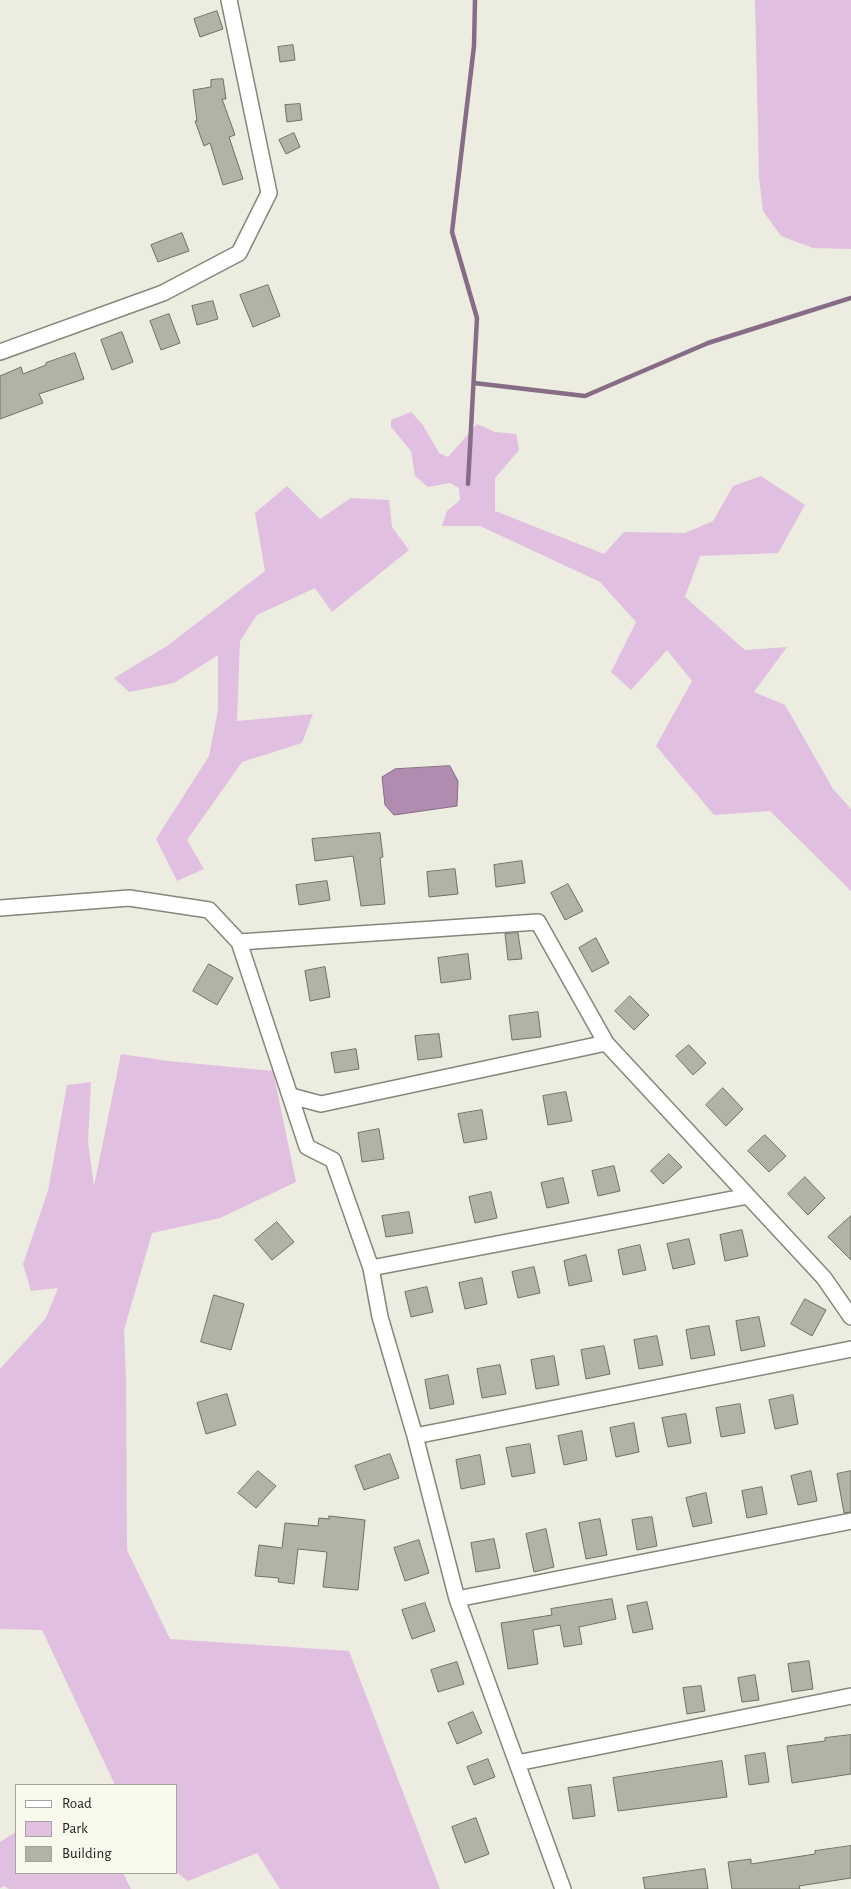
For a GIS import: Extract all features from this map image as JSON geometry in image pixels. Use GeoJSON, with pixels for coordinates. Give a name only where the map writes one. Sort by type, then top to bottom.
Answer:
{"type":"FeatureCollection","features":[{"type":"Feature","properties":{"kind":"street"},"geometry":{"type":"LineString","coordinates":[[0,352],[163,293],[239,253],[269,193],[228,0]]}},
{"type":"Feature","properties":{"kind":"street"},"geometry":{"type":"LineString","coordinates":[[0,908],[129,898],[209,910],[239,942],[307,1147],[333,1160],[371,1268],[380,1317],[415,1436],[457,1599],[563,1889]]}},
{"type":"Feature","properties":{"kind":"street"},"geometry":{"type":"LineString","coordinates":[[239,942],[538,922],[606,1043],[824,1278],[851,1318]]}},
{"type":"Feature","properties":{"kind":"street"},"geometry":{"type":"LineString","coordinates":[[291,1096],[320,1104],[606,1043]]}},
{"type":"Feature","properties":{"kind":"street"},"geometry":{"type":"LineString","coordinates":[[371,1268],[748,1196]]}},
{"type":"Feature","properties":{"kind":"street"},"geometry":{"type":"LineString","coordinates":[[415,1436],[851,1350]]}},
{"type":"Feature","properties":{"kind":"street"},"geometry":{"type":"LineString","coordinates":[[457,1599],[851,1521]]}},
{"type":"Feature","properties":{"kind":"street"},"geometry":{"type":"LineString","coordinates":[[517,1763],[851,1696]]}},
{"type":"Feature","properties":{"kind":"green space"},"geometry":{"type":"Polygon","coordinates":[[[755,0],[851,0],[851,249],[813,248],[781,236],[763,211],[759,177],[755,0]]]}},
{"type":"Feature","properties":{"kind":"green space"},"geometry":{"type":"Polygon","coordinates":[[[411,412],[423,425],[439,453],[448,457],[477,424],[495,432],[516,434],[519,450],[495,478],[495,511],[604,554],[624,532],[685,533],[713,521],[733,486],[761,476],[805,505],[778,553],[700,556],[685,597],[745,650],[787,647],[754,692],[785,705],[833,789],[851,809],[851,891],[770,811],[714,815],[656,746],[692,681],[667,650],[631,690],[611,672],[636,622],[600,582],[480,526],[442,526],[447,511],[460,500],[459,488],[450,483],[428,487],[415,476],[411,451],[391,427],[391,420],[411,412]]]}},
{"type":"Feature","properties":{"kind":"green space"},"geometry":{"type":"Polygon","coordinates":[[[287,486],[320,519],[351,498],[389,500],[392,527],[409,550],[332,612],[315,588],[257,615],[240,641],[237,721],[313,714],[302,743],[242,762],[187,840],[204,869],[177,881],[156,839],[209,756],[218,710],[218,655],[174,683],[129,692],[114,678],[167,646],[265,571],[255,513],[287,486]]]}},
{"type":"Feature","properties":{"kind":"green space"},"geometry":{"type":"Polygon","coordinates":[[[121,1054],[168,1061],[273,1071],[296,1182],[220,1218],[152,1233],[124,1330],[127,1550],[170,1639],[349,1651],[440,1889],[280,1889],[257,1853],[188,1881],[178,1874],[178,1784],[115,1784],[42,1630],[0,1629],[0,1369],[46,1318],[58,1288],[31,1291],[23,1264],[48,1191],[67,1085],[91,1082],[88,1142],[94,1186],[121,1054]]]}},
{"type":"Feature","properties":{"kind":"green space"},"geometry":{"type":"Polygon","coordinates":[[[15,1833],[15,1874],[124,1874],[131,1889],[9,1889],[4,1886],[0,1888],[0,1842],[15,1833]]]}},
{"type":"Feature","properties":{"kind":"shaded area"},"geometry":{"type":"Polygon","coordinates":[[[450,766],[458,781],[457,806],[394,815],[385,805],[382,777],[395,769],[450,766]]]}},
{"type":"Feature","properties":{"kind":"building"},"geometry":{"type":"Polygon","coordinates":[[[217,11],[223,29],[200,37],[194,19],[217,11]]]}},
{"type":"Feature","properties":{"kind":"building"},"geometry":{"type":"Polygon","coordinates":[[[293,45],[295,60],[280,62],[278,47],[293,45]]]}},
{"type":"Feature","properties":{"kind":"building"},"geometry":{"type":"Polygon","coordinates":[[[223,79],[226,99],[222,99],[235,135],[229,137],[243,179],[223,185],[210,143],[204,146],[195,121],[197,121],[193,90],[211,87],[211,80],[223,79]]]}},
{"type":"Feature","properties":{"kind":"building"},"geometry":{"type":"Polygon","coordinates":[[[300,104],[302,120],[287,122],[285,105],[300,104]]]}},
{"type":"Feature","properties":{"kind":"building"},"geometry":{"type":"Polygon","coordinates":[[[294,133],[300,147],[286,154],[279,140],[294,133]]]}},
{"type":"Feature","properties":{"kind":"building"},"geometry":{"type":"Polygon","coordinates":[[[182,233],[189,251],[158,262],[151,245],[182,233]]]}},
{"type":"Feature","properties":{"kind":"building"},"geometry":{"type":"Polygon","coordinates":[[[268,285],[280,316],[253,327],[240,295],[268,285]]]}},
{"type":"Feature","properties":{"kind":"building"},"geometry":{"type":"Polygon","coordinates":[[[213,301],[218,319],[197,325],[192,306],[213,301]]]}},
{"type":"Feature","properties":{"kind":"building"},"geometry":{"type":"Polygon","coordinates":[[[169,314],[180,343],[161,350],[150,321],[169,314]]]}},
{"type":"Feature","properties":{"kind":"building"},"geometry":{"type":"Polygon","coordinates":[[[122,332],[133,362],[112,370],[101,340],[122,332]]]}},
{"type":"Feature","properties":{"kind":"building"},"geometry":{"type":"Polygon","coordinates":[[[75,353],[84,379],[39,394],[43,403],[0,419],[0,376],[21,367],[23,374],[46,365],[46,363],[75,353]]]}},
{"type":"Feature","properties":{"kind":"building"},"geometry":{"type":"Polygon","coordinates":[[[380,833],[383,857],[380,858],[385,904],[361,906],[353,856],[315,861],[312,839],[380,833]]]}},
{"type":"Feature","properties":{"kind":"building"},"geometry":{"type":"Polygon","coordinates":[[[522,861],[525,883],[496,887],[494,865],[522,861]]]}},
{"type":"Feature","properties":{"kind":"building"},"geometry":{"type":"Polygon","coordinates":[[[455,869],[458,894],[429,897],[427,872],[455,869]]]}},
{"type":"Feature","properties":{"kind":"building"},"geometry":{"type":"Polygon","coordinates":[[[327,881],[330,900],[299,905],[296,885],[327,881]]]}},
{"type":"Feature","properties":{"kind":"building"},"geometry":{"type":"Polygon","coordinates":[[[568,884],[583,911],[565,920],[551,893],[568,884]]]}},
{"type":"Feature","properties":{"kind":"building"},"geometry":{"type":"Polygon","coordinates":[[[518,933],[522,959],[508,960],[505,934],[518,933]]]}},
{"type":"Feature","properties":{"kind":"building"},"geometry":{"type":"Polygon","coordinates":[[[596,938],[609,963],[592,972],[579,948],[596,938]]]}},
{"type":"Feature","properties":{"kind":"building"},"geometry":{"type":"Polygon","coordinates":[[[468,954],[471,979],[441,983],[438,958],[468,954]]]}},
{"type":"Feature","properties":{"kind":"building"},"geometry":{"type":"Polygon","coordinates":[[[209,964],[233,978],[217,1005],[193,991],[209,964]]]}},
{"type":"Feature","properties":{"kind":"building"},"geometry":{"type":"Polygon","coordinates":[[[325,967],[330,997],[310,1001],[305,971],[325,967]]]}},
{"type":"Feature","properties":{"kind":"building"},"geometry":{"type":"Polygon","coordinates":[[[630,996],[649,1015],[634,1030],[615,1011],[630,996]]]}},
{"type":"Feature","properties":{"kind":"building"},"geometry":{"type":"Polygon","coordinates":[[[538,1012],[541,1037],[512,1040],[509,1016],[538,1012]]]}},
{"type":"Feature","properties":{"kind":"building"},"geometry":{"type":"Polygon","coordinates":[[[439,1034],[442,1057],[418,1060],[415,1036],[439,1034]]]}},
{"type":"Feature","properties":{"kind":"building"},"geometry":{"type":"Polygon","coordinates":[[[689,1045],[706,1063],[693,1075],[676,1056],[689,1045]]]}},
{"type":"Feature","properties":{"kind":"building"},"geometry":{"type":"Polygon","coordinates":[[[356,1049],[359,1069],[335,1073],[331,1053],[356,1049]]]}},
{"type":"Feature","properties":{"kind":"building"},"geometry":{"type":"Polygon","coordinates":[[[723,1088],[743,1109],[726,1126],[706,1105],[723,1088]]]}},
{"type":"Feature","properties":{"kind":"building"},"geometry":{"type":"Polygon","coordinates":[[[566,1092],[572,1121],[548,1125],[543,1096],[566,1092]]]}},
{"type":"Feature","properties":{"kind":"building"},"geometry":{"type":"Polygon","coordinates":[[[482,1110],[487,1139],[464,1143],[458,1114],[482,1110]]]}},
{"type":"Feature","properties":{"kind":"building"},"geometry":{"type":"Polygon","coordinates":[[[379,1129],[384,1159],[362,1162],[358,1133],[379,1129]]]}},
{"type":"Feature","properties":{"kind":"building"},"geometry":{"type":"Polygon","coordinates":[[[765,1135],[786,1156],[769,1172],[748,1151],[765,1135]]]}},
{"type":"Feature","properties":{"kind":"building"},"geometry":{"type":"Polygon","coordinates":[[[669,1154],[682,1167],[663,1184],[651,1171],[669,1154]]]}},
{"type":"Feature","properties":{"kind":"building"},"geometry":{"type":"Polygon","coordinates":[[[614,1166],[620,1191],[598,1196],[592,1171],[614,1166]]]}},
{"type":"Feature","properties":{"kind":"building"},"geometry":{"type":"Polygon","coordinates":[[[805,1177],[825,1198],[808,1215],[788,1194],[805,1177]]]}},
{"type":"Feature","properties":{"kind":"building"},"geometry":{"type":"Polygon","coordinates":[[[563,1178],[569,1203],[547,1208],[541,1183],[563,1178]]]}},
{"type":"Feature","properties":{"kind":"building"},"geometry":{"type":"Polygon","coordinates":[[[491,1192],[497,1218],[475,1223],[469,1197],[491,1192]]]}},
{"type":"Feature","properties":{"kind":"building"},"geometry":{"type":"Polygon","coordinates":[[[409,1212],[413,1233],[386,1237],[382,1216],[409,1212]]]}},
{"type":"Feature","properties":{"kind":"building"},"geometry":{"type":"Polygon","coordinates":[[[851,1216],[851,1260],[828,1237],[851,1216]]]}},
{"type":"Feature","properties":{"kind":"building"},"geometry":{"type":"Polygon","coordinates":[[[277,1222],[294,1242],[272,1260],[255,1240],[277,1222]]]}},
{"type":"Feature","properties":{"kind":"building"},"geometry":{"type":"Polygon","coordinates":[[[742,1230],[748,1256],[725,1261],[720,1235],[742,1230]]]}},
{"type":"Feature","properties":{"kind":"building"},"geometry":{"type":"Polygon","coordinates":[[[689,1239],[695,1264],[673,1269],[667,1244],[689,1239]]]}},
{"type":"Feature","properties":{"kind":"building"},"geometry":{"type":"Polygon","coordinates":[[[640,1245],[646,1270],[623,1275],[618,1250],[640,1245]]]}},
{"type":"Feature","properties":{"kind":"building"},"geometry":{"type":"Polygon","coordinates":[[[586,1255],[592,1281],[569,1286],[564,1261],[586,1255]]]}},
{"type":"Feature","properties":{"kind":"building"},"geometry":{"type":"Polygon","coordinates":[[[534,1267],[540,1293],[518,1298],[512,1272],[534,1267]]]}},
{"type":"Feature","properties":{"kind":"building"},"geometry":{"type":"Polygon","coordinates":[[[482,1278],[487,1304],[465,1309],[459,1283],[482,1278]]]}},
{"type":"Feature","properties":{"kind":"building"},"geometry":{"type":"Polygon","coordinates":[[[427,1287],[433,1312],[411,1317],[405,1292],[427,1287]]]}},
{"type":"Feature","properties":{"kind":"building"},"geometry":{"type":"Polygon","coordinates":[[[214,1295],[244,1304],[231,1350],[201,1342],[214,1295]]]}},
{"type":"Feature","properties":{"kind":"building"},"geometry":{"type":"Polygon","coordinates":[[[805,1299],[826,1310],[812,1336],[791,1324],[805,1299]]]}},
{"type":"Feature","properties":{"kind":"building"},"geometry":{"type":"Polygon","coordinates":[[[759,1317],[765,1346],[741,1351],[736,1321],[759,1317]]]}},
{"type":"Feature","properties":{"kind":"building"},"geometry":{"type":"Polygon","coordinates":[[[709,1326],[715,1355],[691,1359],[686,1330],[709,1326]]]}},
{"type":"Feature","properties":{"kind":"building"},"geometry":{"type":"Polygon","coordinates":[[[657,1336],[663,1365],[639,1369],[634,1340],[657,1336]]]}},
{"type":"Feature","properties":{"kind":"building"},"geometry":{"type":"Polygon","coordinates":[[[604,1346],[610,1374],[586,1379],[581,1350],[604,1346]]]}},
{"type":"Feature","properties":{"kind":"building"},"geometry":{"type":"Polygon","coordinates":[[[554,1356],[559,1385],[536,1389],[531,1360],[554,1356]]]}},
{"type":"Feature","properties":{"kind":"building"},"geometry":{"type":"Polygon","coordinates":[[[500,1365],[506,1394],[482,1398],[477,1369],[500,1365]]]}},
{"type":"Feature","properties":{"kind":"building"},"geometry":{"type":"Polygon","coordinates":[[[448,1375],[454,1404],[430,1409],[425,1380],[448,1375]]]}},
{"type":"Feature","properties":{"kind":"building"},"geometry":{"type":"Polygon","coordinates":[[[227,1394],[236,1425],[206,1434],[197,1403],[227,1394]]]}},
{"type":"Feature","properties":{"kind":"building"},"geometry":{"type":"Polygon","coordinates":[[[793,1395],[798,1424],[775,1429],[769,1400],[793,1395]]]}},
{"type":"Feature","properties":{"kind":"building"},"geometry":{"type":"Polygon","coordinates":[[[740,1404],[745,1433],[721,1437],[716,1408],[740,1404]]]}},
{"type":"Feature","properties":{"kind":"building"},"geometry":{"type":"Polygon","coordinates":[[[686,1414],[691,1443],[668,1447],[662,1418],[686,1414]]]}},
{"type":"Feature","properties":{"kind":"building"},"geometry":{"type":"Polygon","coordinates":[[[634,1423],[639,1452],[616,1457],[610,1428],[634,1423]]]}},
{"type":"Feature","properties":{"kind":"building"},"geometry":{"type":"Polygon","coordinates":[[[582,1431],[587,1460],[564,1465],[558,1436],[582,1431]]]}},
{"type":"Feature","properties":{"kind":"building"},"geometry":{"type":"Polygon","coordinates":[[[530,1444],[535,1473],[512,1477],[506,1448],[530,1444]]]}},
{"type":"Feature","properties":{"kind":"building"},"geometry":{"type":"Polygon","coordinates":[[[390,1454],[399,1478],[364,1490],[355,1466],[390,1454]]]}},
{"type":"Feature","properties":{"kind":"building"},"geometry":{"type":"Polygon","coordinates":[[[480,1455],[485,1484],[461,1489],[456,1460],[480,1455]]]}},
{"type":"Feature","properties":{"kind":"building"},"geometry":{"type":"Polygon","coordinates":[[[258,1471],[276,1486],[256,1508],[238,1493],[258,1471]]]}},
{"type":"Feature","properties":{"kind":"building"},"geometry":{"type":"Polygon","coordinates":[[[811,1471],[817,1501],[798,1505],[791,1476],[811,1471]]]}},
{"type":"Feature","properties":{"kind":"building"},"geometry":{"type":"Polygon","coordinates":[[[851,1471],[851,1512],[844,1513],[837,1474],[851,1471]]]}},
{"type":"Feature","properties":{"kind":"building"},"geometry":{"type":"Polygon","coordinates":[[[762,1487],[767,1514],[747,1518],[742,1491],[762,1487]]]}},
{"type":"Feature","properties":{"kind":"building"},"geometry":{"type":"Polygon","coordinates":[[[706,1493],[712,1523],[693,1527],[686,1498],[706,1493]]]}},
{"type":"Feature","properties":{"kind":"building"},"geometry":{"type":"Polygon","coordinates":[[[329,1516],[365,1520],[358,1590],[323,1587],[327,1552],[298,1549],[294,1584],[278,1582],[279,1578],[255,1576],[259,1545],[282,1548],[285,1523],[318,1526],[319,1518],[329,1519],[329,1516]]]}},
{"type":"Feature","properties":{"kind":"building"},"geometry":{"type":"Polygon","coordinates":[[[652,1517],[657,1546],[637,1550],[632,1520],[652,1517]]]}},
{"type":"Feature","properties":{"kind":"building"},"geometry":{"type":"Polygon","coordinates":[[[600,1519],[607,1555],[586,1559],[579,1523],[600,1519]]]}},
{"type":"Feature","properties":{"kind":"building"},"geometry":{"type":"Polygon","coordinates":[[[546,1529],[554,1567],[534,1572],[526,1534],[546,1529]]]}},
{"type":"Feature","properties":{"kind":"building"},"geometry":{"type":"Polygon","coordinates":[[[494,1539],[500,1568],[476,1572],[471,1543],[494,1539]]]}},
{"type":"Feature","properties":{"kind":"building"},"geometry":{"type":"Polygon","coordinates":[[[419,1540],[429,1573],[405,1581],[394,1548],[419,1540]]]}},
{"type":"Feature","properties":{"kind":"building"},"geometry":{"type":"Polygon","coordinates":[[[612,1599],[616,1619],[579,1627],[582,1644],[564,1647],[560,1625],[533,1630],[538,1664],[508,1669],[501,1623],[552,1615],[551,1609],[612,1599]]]}},
{"type":"Feature","properties":{"kind":"building"},"geometry":{"type":"Polygon","coordinates":[[[647,1602],[653,1629],[633,1633],[627,1606],[647,1602]]]}},
{"type":"Feature","properties":{"kind":"building"},"geometry":{"type":"Polygon","coordinates":[[[425,1603],[435,1631],[412,1639],[402,1610],[425,1603]]]}},
{"type":"Feature","properties":{"kind":"building"},"geometry":{"type":"Polygon","coordinates":[[[809,1661],[813,1689],[792,1692],[788,1664],[809,1661]]]}},
{"type":"Feature","properties":{"kind":"building"},"geometry":{"type":"Polygon","coordinates":[[[457,1662],[464,1684],[438,1692],[431,1670],[457,1662]]]}},
{"type":"Feature","properties":{"kind":"building"},"geometry":{"type":"Polygon","coordinates":[[[755,1675],[759,1700],[742,1702],[738,1678],[755,1675]]]}},
{"type":"Feature","properties":{"kind":"building"},"geometry":{"type":"Polygon","coordinates":[[[701,1686],[705,1711],[687,1714],[683,1688],[701,1686]]]}},
{"type":"Feature","properties":{"kind":"building"},"geometry":{"type":"Polygon","coordinates":[[[473,1712],[482,1733],[457,1744],[448,1723],[473,1712]]]}},
{"type":"Feature","properties":{"kind":"building"},"geometry":{"type":"Polygon","coordinates":[[[851,1735],[851,1774],[792,1783],[787,1746],[825,1741],[825,1738],[851,1735]]]}},
{"type":"Feature","properties":{"kind":"building"},"geometry":{"type":"Polygon","coordinates":[[[765,1753],[769,1782],[749,1785],[745,1756],[765,1753]]]}},
{"type":"Feature","properties":{"kind":"building"},"geometry":{"type":"Polygon","coordinates":[[[488,1759],[495,1777],[474,1785],[467,1767],[488,1759]]]}},
{"type":"Feature","properties":{"kind":"building"},"geometry":{"type":"Polygon","coordinates":[[[722,1761],[727,1797],[618,1811],[613,1778],[722,1761]]]}},
{"type":"Feature","properties":{"kind":"building"},"geometry":{"type":"Polygon","coordinates":[[[591,1785],[595,1816],[573,1819],[568,1788],[591,1785]]]}},
{"type":"Feature","properties":{"kind":"building"},"geometry":{"type":"Polygon","coordinates":[[[476,1818],[489,1854],[465,1863],[452,1827],[476,1818]]]}},
{"type":"Feature","properties":{"kind":"building"},"geometry":{"type":"Polygon","coordinates":[[[851,1846],[851,1878],[799,1886],[800,1889],[732,1889],[728,1862],[751,1859],[751,1864],[851,1846]]]}},
{"type":"Feature","properties":{"kind":"building"},"geometry":{"type":"Polygon","coordinates":[[[705,1869],[708,1889],[645,1889],[643,1878],[705,1869]]]}},
{"type":"Feature","properties":{"kind":"waterway"},"geometry":{"type":"LineString","coordinates":[[468,484],[477,318],[452,232],[474,46],[475,0]]}},
{"type":"Feature","properties":{"kind":"waterway"},"geometry":{"type":"LineString","coordinates":[[474,383],[585,396],[708,343],[851,298]]}}]}
